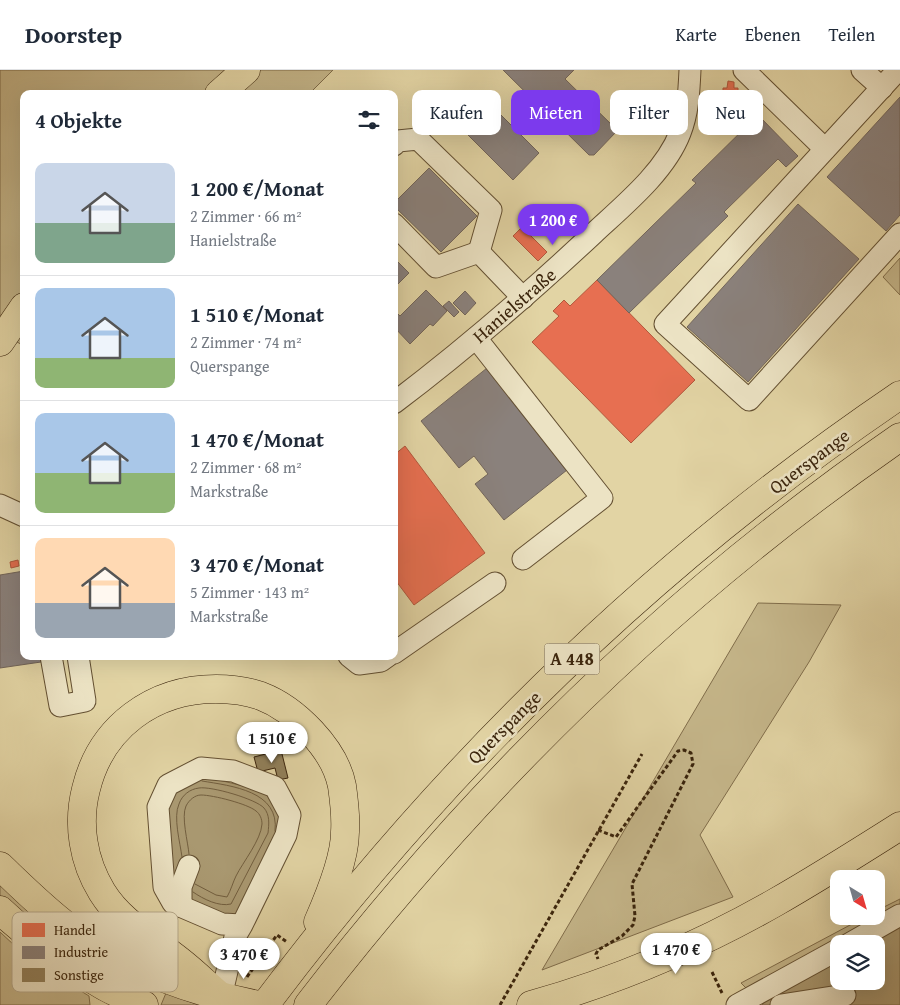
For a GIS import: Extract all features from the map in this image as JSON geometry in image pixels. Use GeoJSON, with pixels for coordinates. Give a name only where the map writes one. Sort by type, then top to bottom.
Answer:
{"type":"FeatureCollection","features":[{"type":"Feature","properties":{"kind":"main road"},"geometry":{"type":"LineString","coordinates":[[221,90],[237,70]]}},
{"type":"Feature","properties":{"kind":"main road"},"geometry":{"type":"LineString","coordinates":[[223,90],[246,70]]}},
{"type":"Feature","properties":{"kind":"main road"},"geometry":{"type":"LineString","coordinates":[[0,311],[20,290]]}},
{"type":"Feature","properties":{"kind":"main road"},"geometry":{"type":"LineString","coordinates":[[0,342],[20,313]]}},
{"type":"Feature","properties":{"kind":"main road","name":"Querspange"},"geometry":{"type":"LineString","coordinates":[[264,1005],[343,905],[423,811],[555,676],[696,548],[801,466],[900,395]]}},
{"type":"Feature","properties":{"kind":"main road","name":"Querspange"},"geometry":{"type":"LineString","coordinates":[[308,1005],[384,910],[447,837],[513,766],[583,696],[667,619],[744,555],[820,495],[900,437]]}},
{"type":"Feature","properties":{"kind":"main road"},"geometry":{"type":"LineString","coordinates":[[118,912],[93,877],[85,852],[81,826],[83,802],[89,778],[98,756],[125,722],[157,700],[198,689],[231,689],[260,696],[281,706],[307,726],[330,757],[342,785],[346,833],[339,864],[330,895],[316,926],[290,972]]}},
{"type":"Feature","properties":{"kind":"main road"},"geometry":{"type":"LineString","coordinates":[[531,1005],[579,992],[654,962],[718,932],[775,902],[900,826]]}},
{"type":"Feature","properties":{"kind":"main road"},"geometry":{"type":"LineString","coordinates":[[0,866],[49,912]]}},
{"type":"Feature","properties":{"kind":"main road"},"geometry":{"type":"LineString","coordinates":[[0,910],[12,921]]}},
{"type":"Feature","properties":{"kind":"main road"},"geometry":{"type":"LineString","coordinates":[[178,960],[220,997]]}},
{"type":"Feature","properties":{"kind":"main road"},"geometry":{"type":"LineString","coordinates":[[178,982],[220,997],[259,1005]]}},
{"type":"Feature","properties":{"kind":"main road"},"geometry":{"type":"LineString","coordinates":[[115,992],[138,1004]]}},
{"type":"Feature","properties":{"kind":"street","name":"Hanielstraße"},"geometry":{"type":"LineString","coordinates":[[398,400],[523,298],[624,205],[655,173],[669,154],[680,134],[689,99],[690,70]]}},
{"type":"Feature","properties":{"kind":"street"},"geometry":{"type":"LineString","coordinates":[[744,70],[825,149]]}},
{"type":"Feature","properties":{"kind":"street"},"geometry":{"type":"LineString","coordinates":[[862,70],[882,88]]}},
{"type":"Feature","properties":{"kind":"street"},"geometry":{"type":"LineString","coordinates":[[898,70],[665,324],[749,400],[900,234]]}},
{"type":"Feature","properties":{"kind":"street"},"geometry":{"type":"LineString","coordinates":[[398,141],[418,138],[491,210],[479,252]]}},
{"type":"Feature","properties":{"kind":"street"},"geometry":{"type":"LineString","coordinates":[[398,228],[436,267],[479,252]]}},
{"type":"Feature","properties":{"kind":"street"},"geometry":{"type":"LineString","coordinates":[[479,252],[523,298]]}},
{"type":"Feature","properties":{"kind":"street"},"geometry":{"type":"LineString","coordinates":[[476,338],[602,498],[523,559]]}},
{"type":"Feature","properties":{"kind":"street"},"geometry":{"type":"LineString","coordinates":[[0,505],[14,515]]}},
{"type":"Feature","properties":{"kind":"street"},"geometry":{"type":"LineString","coordinates":[[398,650],[495,583]]}},
{"type":"Feature","properties":{"kind":"street"},"geometry":{"type":"LineString","coordinates":[[52,660],[60,706],[85,701],[79,660]]}},
{"type":"Feature","properties":{"kind":"street"},"geometry":{"type":"LineString","coordinates":[[354,660],[359,664],[382,660]]}},
{"type":"Feature","properties":{"kind":"street"},"geometry":{"type":"LineString","coordinates":[[220,997],[235,937],[242,925],[286,835],[290,815],[275,786],[233,771],[201,768],[168,785],[158,807],[164,887],[173,904],[222,924],[242,925]]}},
{"type":"Feature","properties":{"kind":"street"},"geometry":{"type":"LineString","coordinates":[[181,906],[181,887],[189,866]]}},
{"type":"Feature","properties":{"kind":"street"},"geometry":{"type":"LineString","coordinates":[[865,935],[900,915]]}},
{"type":"Feature","properties":{"kind":"street"},"geometry":{"type":"LineString","coordinates":[[729,998],[830,953]]}},
{"type":"Feature","properties":{"kind":"street"},"geometry":{"type":"LineString","coordinates":[[138,1004],[143,992]]}},
{"type":"Feature","properties":{"kind":"street"},"geometry":{"type":"LineString","coordinates":[[780,1005],[845,995]]}},
{"type":"Feature","properties":{"kind":"path"},"geometry":{"type":"LineString","coordinates":[[598,830],[616,837],[678,751],[684,750],[691,753],[693,764],[632,884],[635,916],[633,926],[622,936],[601,946]]}},
{"type":"Feature","properties":{"kind":"path"},"geometry":{"type":"LineString","coordinates":[[500,1005],[642,754]]}},
{"type":"Feature","properties":{"kind":"path"},"geometry":{"type":"LineString","coordinates":[[254,968],[271,944]]}},
{"type":"Feature","properties":{"kind":"path"},"geometry":{"type":"LineString","coordinates":[[712,972],[729,998]]}},
{"type":"Feature","properties":{"kind":"shaded area"},"geometry":{"type":"Polygon","coordinates":[[[0,70],[333,70],[313,90],[20,90],[20,344],[0,332],[0,70]]]}},
{"type":"Feature","properties":{"kind":"shaded area"},"geometry":{"type":"Polygon","coordinates":[[[900,258],[900,295],[883,277],[900,258]]]}},
{"type":"Feature","properties":{"kind":"shaded area"},"geometry":{"type":"Polygon","coordinates":[[[758,603],[841,605],[809,662],[700,835],[733,897],[542,970],[758,603]]]}},
{"type":"Feature","properties":{"kind":"shaded area"},"geometry":{"type":"Polygon","coordinates":[[[0,875],[49,912],[19,912],[0,898],[0,875]]]}},
{"type":"Feature","properties":{"kind":"shaded area"},"geometry":{"type":"Polygon","coordinates":[[[900,899],[900,909],[885,917],[885,906],[900,899]]]}},
{"type":"Feature","properties":{"kind":"shaded area"},"geometry":{"type":"Polygon","coordinates":[[[850,925],[871,925],[853,935],[831,935],[850,925]]]}},
{"type":"Feature","properties":{"kind":"shaded area"},"geometry":{"type":"Polygon","coordinates":[[[0,932],[12,943],[12,992],[83,992],[89,996],[90,1005],[0,1005],[0,932]]]}},
{"type":"Feature","properties":{"kind":"shaded area"},"geometry":{"type":"Polygon","coordinates":[[[830,936],[830,948],[750,992],[741,983],[830,936]]]}},
{"type":"Feature","properties":{"kind":"shaded area"},"geometry":{"type":"Polygon","coordinates":[[[166,993],[199,1005],[161,1005],[166,993]]]}},
{"type":"Feature","properties":{"kind":"water"},"geometry":{"type":"Polygon","coordinates":[[[202,776],[260,790],[271,799],[281,821],[237,915],[224,917],[172,890],[168,799],[177,786],[202,776]]]}},
{"type":"Feature","properties":{"kind":"water"},"geometry":{"type":"Polygon","coordinates":[[[900,924],[900,1005],[762,1005],[769,995],[830,962],[830,990],[885,990],[885,935],[880,935],[900,924]]]}},
{"type":"Feature","properties":{"kind":"building: Handel"},"geometry":{"type":"Polygon","coordinates":[[[728,81],[734,82],[734,88],[738,88],[738,90],[723,90],[723,88],[727,88],[728,81]]]}},
{"type":"Feature","properties":{"kind":"building: Handel"},"geometry":{"type":"Polygon","coordinates":[[[531,213],[544,226],[536,234],[523,221],[531,213]]]}},
{"type":"Feature","properties":{"kind":"building: Handel"},"geometry":{"type":"Polygon","coordinates":[[[522,227],[547,252],[538,261],[513,236],[522,227]]]}},
{"type":"Feature","properties":{"kind":"building: Handel"},"geometry":{"type":"Polygon","coordinates":[[[597,280],[695,380],[631,443],[532,342],[559,316],[553,311],[564,300],[570,306],[597,280]]]}},
{"type":"Feature","properties":{"kind":"building: Handel"},"geometry":{"type":"Polygon","coordinates":[[[405,446],[485,553],[414,605],[398,584],[398,452],[405,446]]]}},
{"type":"Feature","properties":{"kind":"building: Handel"},"geometry":{"type":"Polygon","coordinates":[[[18,560],[19,566],[11,568],[10,562],[18,560]]]}},
{"type":"Feature","properties":{"kind":"building: Industrie"},"geometry":{"type":"Polygon","coordinates":[[[503,70],[574,70],[565,79],[576,90],[523,90],[503,70]]]}},
{"type":"Feature","properties":{"kind":"building: Industrie"},"geometry":{"type":"Polygon","coordinates":[[[900,97],[900,215],[886,231],[827,177],[900,97]]]}},
{"type":"Feature","properties":{"kind":"building: Industrie"},"geometry":{"type":"Polygon","coordinates":[[[600,113],[610,123],[610,135],[613,135],[594,155],[589,155],[569,135],[600,135],[600,113]]]}},
{"type":"Feature","properties":{"kind":"building: Industrie"},"geometry":{"type":"Polygon","coordinates":[[[501,115],[511,125],[511,135],[521,135],[539,153],[513,180],[468,135],[501,135],[501,115]]]}},
{"type":"Feature","properties":{"kind":"building: Industrie"},"geometry":{"type":"Polygon","coordinates":[[[763,120],[798,156],[786,167],[778,159],[724,212],[728,216],[629,313],[597,280],[696,183],[692,180],[738,135],[763,135],[763,120]]]}},
{"type":"Feature","properties":{"kind":"building: Industrie"},"geometry":{"type":"Polygon","coordinates":[[[429,168],[477,216],[441,252],[398,210],[398,199],[429,168]]]}},
{"type":"Feature","properties":{"kind":"building: Industrie"},"geometry":{"type":"Polygon","coordinates":[[[798,204],[859,259],[748,382],[687,327],[798,204]]]}},
{"type":"Feature","properties":{"kind":"building: Industrie"},"geometry":{"type":"Polygon","coordinates":[[[398,262],[409,273],[398,284],[398,262]]]}},
{"type":"Feature","properties":{"kind":"building: Industrie"},"geometry":{"type":"Polygon","coordinates":[[[426,290],[447,311],[433,326],[430,324],[410,344],[398,331],[398,314],[400,316],[426,290]]]}},
{"type":"Feature","properties":{"kind":"building: Industrie"},"geometry":{"type":"Polygon","coordinates":[[[465,291],[476,303],[465,315],[453,303],[465,291]]]}},
{"type":"Feature","properties":{"kind":"building: Industrie"},"geometry":{"type":"Polygon","coordinates":[[[449,301],[459,312],[454,317],[443,306],[449,301]]]}},
{"type":"Feature","properties":{"kind":"building: Industrie"},"geometry":{"type":"Polygon","coordinates":[[[487,368],[567,470],[504,520],[475,484],[488,474],[474,456],[459,468],[421,421],[487,368]]]}},
{"type":"Feature","properties":{"kind":"building: Industrie"},"geometry":{"type":"Polygon","coordinates":[[[20,572],[20,660],[41,660],[41,662],[0,668],[0,575],[20,572]]]}},
{"type":"Feature","properties":{"kind":"building: Sonstige"},"geometry":{"type":"Polygon","coordinates":[[[281,750],[288,778],[278,780],[275,768],[258,772],[254,757],[281,750]]]}}]}
